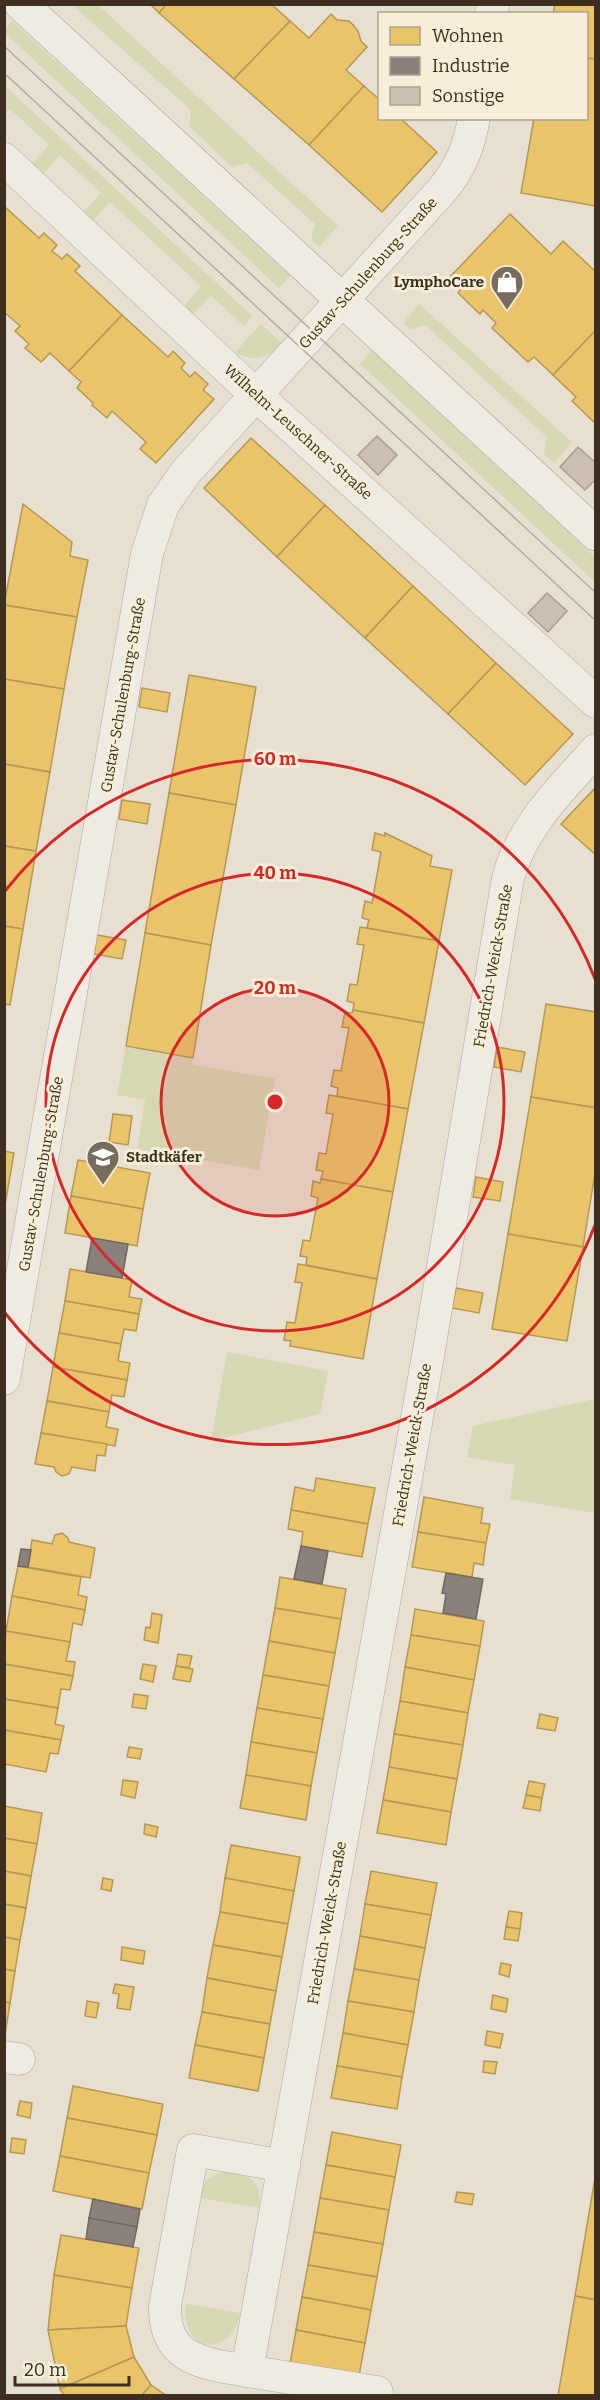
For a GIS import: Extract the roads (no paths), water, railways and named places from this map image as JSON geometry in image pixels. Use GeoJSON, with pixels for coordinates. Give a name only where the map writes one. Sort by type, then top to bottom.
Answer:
{"type":"FeatureCollection","features":[{"type":"Feature","properties":{"kind":"street"},"geometry":{"type":"LineString","coordinates":[[21,4],[596,534]]}},
{"type":"Feature","properties":{"kind":"street","name":"Gustav-Schulenburg-Straße"},"geometry":{"type":"LineString","coordinates":[[4,1379],[147,554],[163,505],[186,472],[384,257],[457,172],[467,150],[474,120]]}},
{"type":"Feature","properties":{"kind":"street","name":"Wilhelm-Leuschner-Straße"},"geometry":{"type":"LineString","coordinates":[[4,159],[256,395],[596,702]]}},
{"type":"Feature","properties":{"kind":"street","name":"Friedrich-Weick-Straße"},"geometry":{"type":"LineString","coordinates":[[247,2371],[428,1356],[504,897],[511,867],[533,821],[596,750]]}},
{"type":"Feature","properties":{"kind":"street"},"geometry":{"type":"LineString","coordinates":[[284,2166],[193,2150],[166,2301],[165,2323],[171,2339],[181,2352],[197,2361],[377,2392]]}},
{"type":"Feature","properties":{"kind":"tram line"},"geometry":{"type":"LineString","coordinates":[[4,46],[596,593]]}},
{"type":"Feature","properties":{"kind":"tram line"},"geometry":{"type":"LineString","coordinates":[[4,73],[596,621]]}},
{"type":"Feature","properties":{"kind":"place","name":"LymphoCare"},"geometry":{"type":"Point","coordinates":[507,311]}},
{"type":"Feature","properties":{"kind":"place","name":"Stadtkäfer"},"geometry":{"type":"Point","coordinates":[103,1186]}}]}
